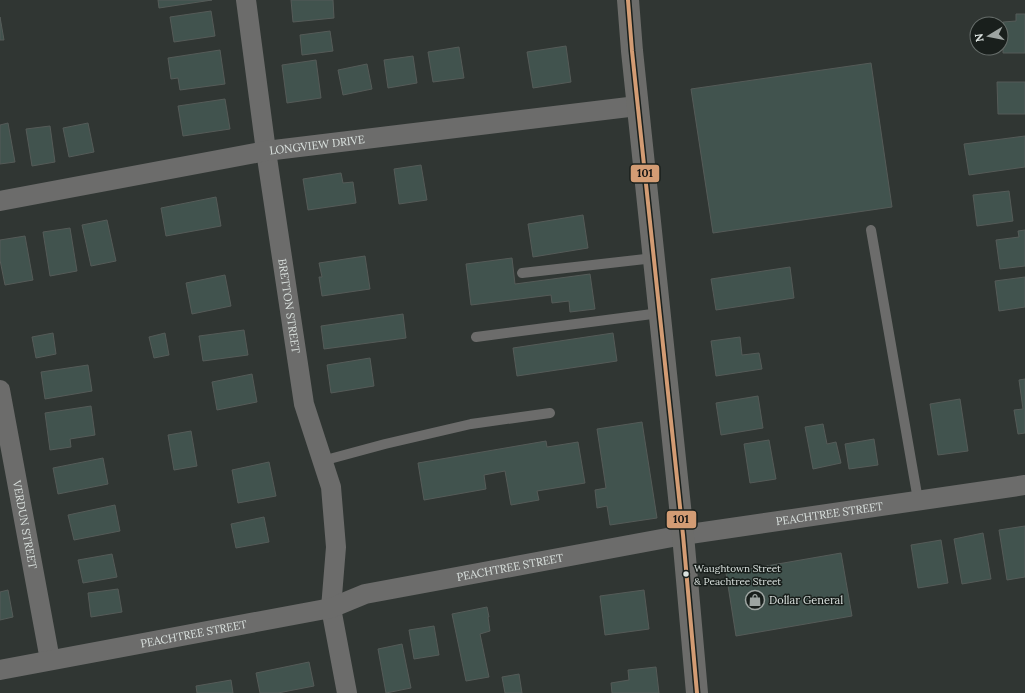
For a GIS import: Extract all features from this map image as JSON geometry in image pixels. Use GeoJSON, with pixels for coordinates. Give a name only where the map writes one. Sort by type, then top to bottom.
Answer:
{"type":"FeatureCollection","features":[{"type":"Feature","properties":{"kind":"main road"},"geometry":{"type":"LineString","coordinates":[[628,0],[637,106],[683,535],[697,693]]}},
{"type":"Feature","properties":{"kind":"street","name":"BRETTON STREET"},"geometry":{"type":"LineString","coordinates":[[246,0],[266,151],[304,404],[330,487],[336,547],[331,608],[347,693]]}},
{"type":"Feature","properties":{"kind":"street","name":"LONGVIEW DRIVE"},"geometry":{"type":"LineString","coordinates":[[0,200],[266,151],[637,106]]}},
{"type":"Feature","properties":{"kind":"street","name":"VERDUN STREET"},"geometry":{"type":"LineString","coordinates":[[0,390],[50,660]]}},
{"type":"Feature","properties":{"kind":"street","name":"PEACHTREE STREET"},"geometry":{"type":"LineString","coordinates":[[0,670],[331,608],[365,594],[683,535],[1025,485]]}},
{"type":"Feature","properties":{"kind":"lane"},"geometry":{"type":"LineString","coordinates":[[870,230],[918,500]]}},
{"type":"Feature","properties":{"kind":"lane"},"geometry":{"type":"LineString","coordinates":[[522,272],[654,258]]}},
{"type":"Feature","properties":{"kind":"lane"},"geometry":{"type":"LineString","coordinates":[[476,337],[660,312]]}},
{"type":"Feature","properties":{"kind":"lane"},"geometry":{"type":"LineString","coordinates":[[322,462],[385,444],[471,424],[550,413]]}},
{"type":"Feature","properties":{"kind":"building"},"geometry":{"type":"Polygon","coordinates":[[[158,0],[212,0],[159,8],[158,0]]]}},
{"type":"Feature","properties":{"kind":"building"},"geometry":{"type":"Polygon","coordinates":[[[291,0],[333,0],[334,18],[293,22],[291,0]]]}},
{"type":"Feature","properties":{"kind":"building"},"geometry":{"type":"Polygon","coordinates":[[[211,11],[215,36],[174,42],[170,17],[211,11]]]}},
{"type":"Feature","properties":{"kind":"building"},"geometry":{"type":"Polygon","coordinates":[[[1016,14],[1025,14],[1025,53],[1009,53],[1009,22],[1016,21],[1016,14]]]}},
{"type":"Feature","properties":{"kind":"building"},"geometry":{"type":"Polygon","coordinates":[[[0,17],[4,40],[0,40],[0,17]]]}},
{"type":"Feature","properties":{"kind":"building"},"geometry":{"type":"Polygon","coordinates":[[[330,31],[333,51],[302,55],[300,35],[330,31]]]}},
{"type":"Feature","properties":{"kind":"building"},"geometry":{"type":"Polygon","coordinates":[[[566,46],[571,82],[533,88],[527,52],[566,46]]]}},
{"type":"Feature","properties":{"kind":"building"},"geometry":{"type":"Polygon","coordinates":[[[459,47],[464,78],[433,82],[428,52],[459,47]]]}},
{"type":"Feature","properties":{"kind":"building"},"geometry":{"type":"Polygon","coordinates":[[[220,50],[225,84],[180,90],[178,78],[171,79],[168,58],[220,50]]]}},
{"type":"Feature","properties":{"kind":"building"},"geometry":{"type":"Polygon","coordinates":[[[413,56],[417,83],[388,88],[384,60],[413,56]]]}},
{"type":"Feature","properties":{"kind":"building"},"geometry":{"type":"Polygon","coordinates":[[[316,60],[321,98],[287,103],[282,65],[316,60]]]}},
{"type":"Feature","properties":{"kind":"building"},"geometry":{"type":"Polygon","coordinates":[[[871,63],[892,207],[713,233],[691,89],[871,63]]]}},
{"type":"Feature","properties":{"kind":"building"},"geometry":{"type":"Polygon","coordinates":[[[367,64],[372,89],[343,95],[338,70],[367,64]]]}},
{"type":"Feature","properties":{"kind":"building"},"geometry":{"type":"Polygon","coordinates":[[[997,82],[1025,82],[1025,114],[998,114],[997,82]]]}},
{"type":"Feature","properties":{"kind":"building"},"geometry":{"type":"Polygon","coordinates":[[[225,99],[230,129],[183,136],[178,106],[225,99]]]}},
{"type":"Feature","properties":{"kind":"building"},"geometry":{"type":"Polygon","coordinates":[[[8,123],[15,162],[0,164],[0,125],[8,123]]]}},
{"type":"Feature","properties":{"kind":"building"},"geometry":{"type":"Polygon","coordinates":[[[88,123],[94,152],[69,157],[63,128],[88,123]]]}},
{"type":"Feature","properties":{"kind":"building"},"geometry":{"type":"Polygon","coordinates":[[[50,126],[55,162],[32,166],[26,129],[50,126]]]}},
{"type":"Feature","properties":{"kind":"building"},"geometry":{"type":"Polygon","coordinates":[[[1025,136],[1025,167],[969,175],[964,144],[1025,136]]]}},
{"type":"Feature","properties":{"kind":"building"},"geometry":{"type":"Polygon","coordinates":[[[421,165],[427,200],[399,204],[394,169],[421,165]]]}},
{"type":"Feature","properties":{"kind":"building"},"geometry":{"type":"Polygon","coordinates":[[[341,173],[343,183],[353,182],[356,203],[308,210],[303,179],[341,173]]]}},
{"type":"Feature","properties":{"kind":"building"},"geometry":{"type":"Polygon","coordinates":[[[1009,191],[1013,221],[977,226],[973,195],[1009,191]]]}},
{"type":"Feature","properties":{"kind":"building"},"geometry":{"type":"Polygon","coordinates":[[[216,197],[221,226],[166,236],[161,208],[216,197]]]}},
{"type":"Feature","properties":{"kind":"building"},"geometry":{"type":"Polygon","coordinates":[[[583,215],[588,248],[533,257],[528,224],[583,215]]]}},
{"type":"Feature","properties":{"kind":"building"},"geometry":{"type":"Polygon","coordinates":[[[107,220],[116,261],[91,266],[82,225],[107,220]]]}},
{"type":"Feature","properties":{"kind":"building"},"geometry":{"type":"Polygon","coordinates":[[[70,228],[77,271],[50,276],[43,232],[70,228]]]}},
{"type":"Feature","properties":{"kind":"building"},"geometry":{"type":"Polygon","coordinates":[[[1025,230],[1025,266],[1000,269],[996,240],[1019,237],[1018,231],[1025,230]]]}},
{"type":"Feature","properties":{"kind":"building"},"geometry":{"type":"Polygon","coordinates":[[[25,236],[33,280],[5,285],[0,260],[0,240],[25,236]]]}},
{"type":"Feature","properties":{"kind":"building"},"geometry":{"type":"Polygon","coordinates":[[[365,256],[370,289],[322,296],[319,277],[322,277],[319,263],[365,256]]]}},
{"type":"Feature","properties":{"kind":"building"},"geometry":{"type":"Polygon","coordinates":[[[512,258],[515,284],[590,274],[595,309],[570,312],[569,301],[552,303],[551,295],[471,305],[466,264],[512,258]]]}},
{"type":"Feature","properties":{"kind":"building"},"geometry":{"type":"Polygon","coordinates":[[[790,267],[794,298],[716,310],[711,279],[790,267]]]}},
{"type":"Feature","properties":{"kind":"building"},"geometry":{"type":"Polygon","coordinates":[[[225,275],[231,306],[192,314],[186,283],[225,275]]]}},
{"type":"Feature","properties":{"kind":"building"},"geometry":{"type":"Polygon","coordinates":[[[1025,277],[1025,307],[999,311],[995,281],[1025,277]]]}},
{"type":"Feature","properties":{"kind":"building"},"geometry":{"type":"Polygon","coordinates":[[[403,314],[406,338],[324,349],[321,326],[403,314]]]}},
{"type":"Feature","properties":{"kind":"building"},"geometry":{"type":"Polygon","coordinates":[[[244,330],[248,355],[203,361],[199,336],[244,330]]]}},
{"type":"Feature","properties":{"kind":"building"},"geometry":{"type":"Polygon","coordinates":[[[53,333],[56,354],[36,358],[32,337],[53,333]]]}},
{"type":"Feature","properties":{"kind":"building"},"geometry":{"type":"Polygon","coordinates":[[[165,333],[169,355],[154,358],[149,337],[165,333]]]}},
{"type":"Feature","properties":{"kind":"building"},"geometry":{"type":"Polygon","coordinates":[[[613,333],[617,361],[517,376],[513,348],[613,333]]]}},
{"type":"Feature","properties":{"kind":"building"},"geometry":{"type":"Polygon","coordinates":[[[740,337],[742,355],[759,353],[762,369],[716,376],[711,341],[740,337]]]}},
{"type":"Feature","properties":{"kind":"building"},"geometry":{"type":"Polygon","coordinates":[[[370,358],[374,386],[331,393],[327,365],[370,358]]]}},
{"type":"Feature","properties":{"kind":"building"},"geometry":{"type":"Polygon","coordinates":[[[88,365],[92,391],[45,399],[41,372],[88,365]]]}},
{"type":"Feature","properties":{"kind":"building"},"geometry":{"type":"Polygon","coordinates":[[[252,374],[257,402],[217,410],[212,382],[252,374]]]}},
{"type":"Feature","properties":{"kind":"building"},"geometry":{"type":"Polygon","coordinates":[[[1025,379],[1025,433],[1018,434],[1014,410],[1023,409],[1019,380],[1025,379]]]}},
{"type":"Feature","properties":{"kind":"building"},"geometry":{"type":"Polygon","coordinates":[[[758,396],[763,428],[721,435],[716,403],[758,396]]]}},
{"type":"Feature","properties":{"kind":"building"},"geometry":{"type":"Polygon","coordinates":[[[960,399],[968,451],[938,455],[930,404],[960,399]]]}},
{"type":"Feature","properties":{"kind":"building"},"geometry":{"type":"Polygon","coordinates":[[[91,406],[95,435],[70,439],[71,447],[50,450],[45,413],[91,406]]]}},
{"type":"Feature","properties":{"kind":"building"},"geometry":{"type":"Polygon","coordinates":[[[642,422],[657,518],[610,525],[607,506],[597,508],[595,490],[606,488],[597,429],[642,422]]]}},
{"type":"Feature","properties":{"kind":"building"},"geometry":{"type":"Polygon","coordinates":[[[823,424],[827,444],[836,442],[841,463],[813,469],[805,427],[823,424]]]}},
{"type":"Feature","properties":{"kind":"building"},"geometry":{"type":"Polygon","coordinates":[[[191,431],[197,466],[174,470],[168,435],[191,431]]]}},
{"type":"Feature","properties":{"kind":"building"},"geometry":{"type":"Polygon","coordinates":[[[874,439],[878,465],[849,469],[845,444],[874,439]]]}},
{"type":"Feature","properties":{"kind":"building"},"geometry":{"type":"Polygon","coordinates":[[[769,440],[776,479],[750,483],[744,444],[769,440]]]}},
{"type":"Feature","properties":{"kind":"building"},"geometry":{"type":"Polygon","coordinates":[[[546,441],[547,447],[578,442],[585,483],[537,491],[539,500],[511,505],[505,471],[484,475],[486,489],[424,500],[418,463],[546,441]]]}},
{"type":"Feature","properties":{"kind":"building"},"geometry":{"type":"Polygon","coordinates":[[[103,458],[108,484],[58,494],[53,468],[103,458]]]}},
{"type":"Feature","properties":{"kind":"building"},"geometry":{"type":"Polygon","coordinates":[[[269,462],[276,496],[238,503],[232,470],[269,462]]]}},
{"type":"Feature","properties":{"kind":"building"},"geometry":{"type":"Polygon","coordinates":[[[115,505],[120,531],[74,540],[68,515],[115,505]]]}},
{"type":"Feature","properties":{"kind":"building"},"geometry":{"type":"Polygon","coordinates":[[[264,517],[269,542],[236,548],[231,524],[264,517]]]}},
{"type":"Feature","properties":{"kind":"building"},"geometry":{"type":"Polygon","coordinates":[[[1025,526],[1025,577],[1007,580],[999,530],[1025,526]]]}},
{"type":"Feature","properties":{"kind":"building"},"geometry":{"type":"Polygon","coordinates":[[[983,533],[991,579],[962,584],[954,539],[983,533]]]}},
{"type":"Feature","properties":{"kind":"building"},"geometry":{"type":"Polygon","coordinates":[[[941,540],[948,583],[918,588],[911,545],[941,540]]]}},
{"type":"Feature","properties":{"kind":"building"},"geometry":{"type":"Polygon","coordinates":[[[841,553],[852,616],[736,636],[726,573],[841,553]]]}},
{"type":"Feature","properties":{"kind":"building"},"geometry":{"type":"Polygon","coordinates":[[[112,554],[117,577],[83,583],[78,560],[112,554]]]}},
{"type":"Feature","properties":{"kind":"building"},"geometry":{"type":"Polygon","coordinates":[[[118,589],[122,612],[91,617],[88,593],[118,589]]]}},
{"type":"Feature","properties":{"kind":"building"},"geometry":{"type":"Polygon","coordinates":[[[8,590],[13,617],[0,620],[0,592],[8,590]]]}},
{"type":"Feature","properties":{"kind":"building"},"geometry":{"type":"Polygon","coordinates":[[[644,590],[649,629],[605,635],[600,596],[644,590]]]}},
{"type":"Feature","properties":{"kind":"building"},"geometry":{"type":"Polygon","coordinates":[[[487,607],[490,631],[480,634],[489,677],[466,681],[452,614],[487,607]]]}},
{"type":"Feature","properties":{"kind":"building"},"geometry":{"type":"Polygon","coordinates":[[[434,626],[439,655],[414,659],[409,630],[434,626]]]}},
{"type":"Feature","properties":{"kind":"building"},"geometry":{"type":"Polygon","coordinates":[[[402,644],[411,688],[386,693],[378,649],[402,644]]]}},
{"type":"Feature","properties":{"kind":"building"},"geometry":{"type":"Polygon","coordinates":[[[309,662],[314,686],[278,693],[260,693],[256,673],[309,662]]]}},
{"type":"Feature","properties":{"kind":"building"},"geometry":{"type":"Polygon","coordinates":[[[656,667],[659,693],[612,693],[611,683],[629,680],[628,670],[656,667]]]}},
{"type":"Feature","properties":{"kind":"building"},"geometry":{"type":"Polygon","coordinates":[[[519,674],[522,693],[505,693],[502,677],[519,674]]]}},
{"type":"Feature","properties":{"kind":"building"},"geometry":{"type":"Polygon","coordinates":[[[231,680],[233,693],[197,693],[196,686],[231,680]]]}},
{"type":"Feature","properties":{"kind":"transit line","name":"101"},"geometry":{"type":"LineString","coordinates":[[628,0],[632,51],[683,535],[697,693]]}},
{"type":"Feature","properties":{"kind":"place","name":"Waughtown Street & Peachtree Street"},"geometry":{"type":"Point","coordinates":[686,574]}},
{"type":"Feature","properties":{"kind":"place","name":"Dollar General"},"geometry":{"type":"Point","coordinates":[755,600]}}]}
